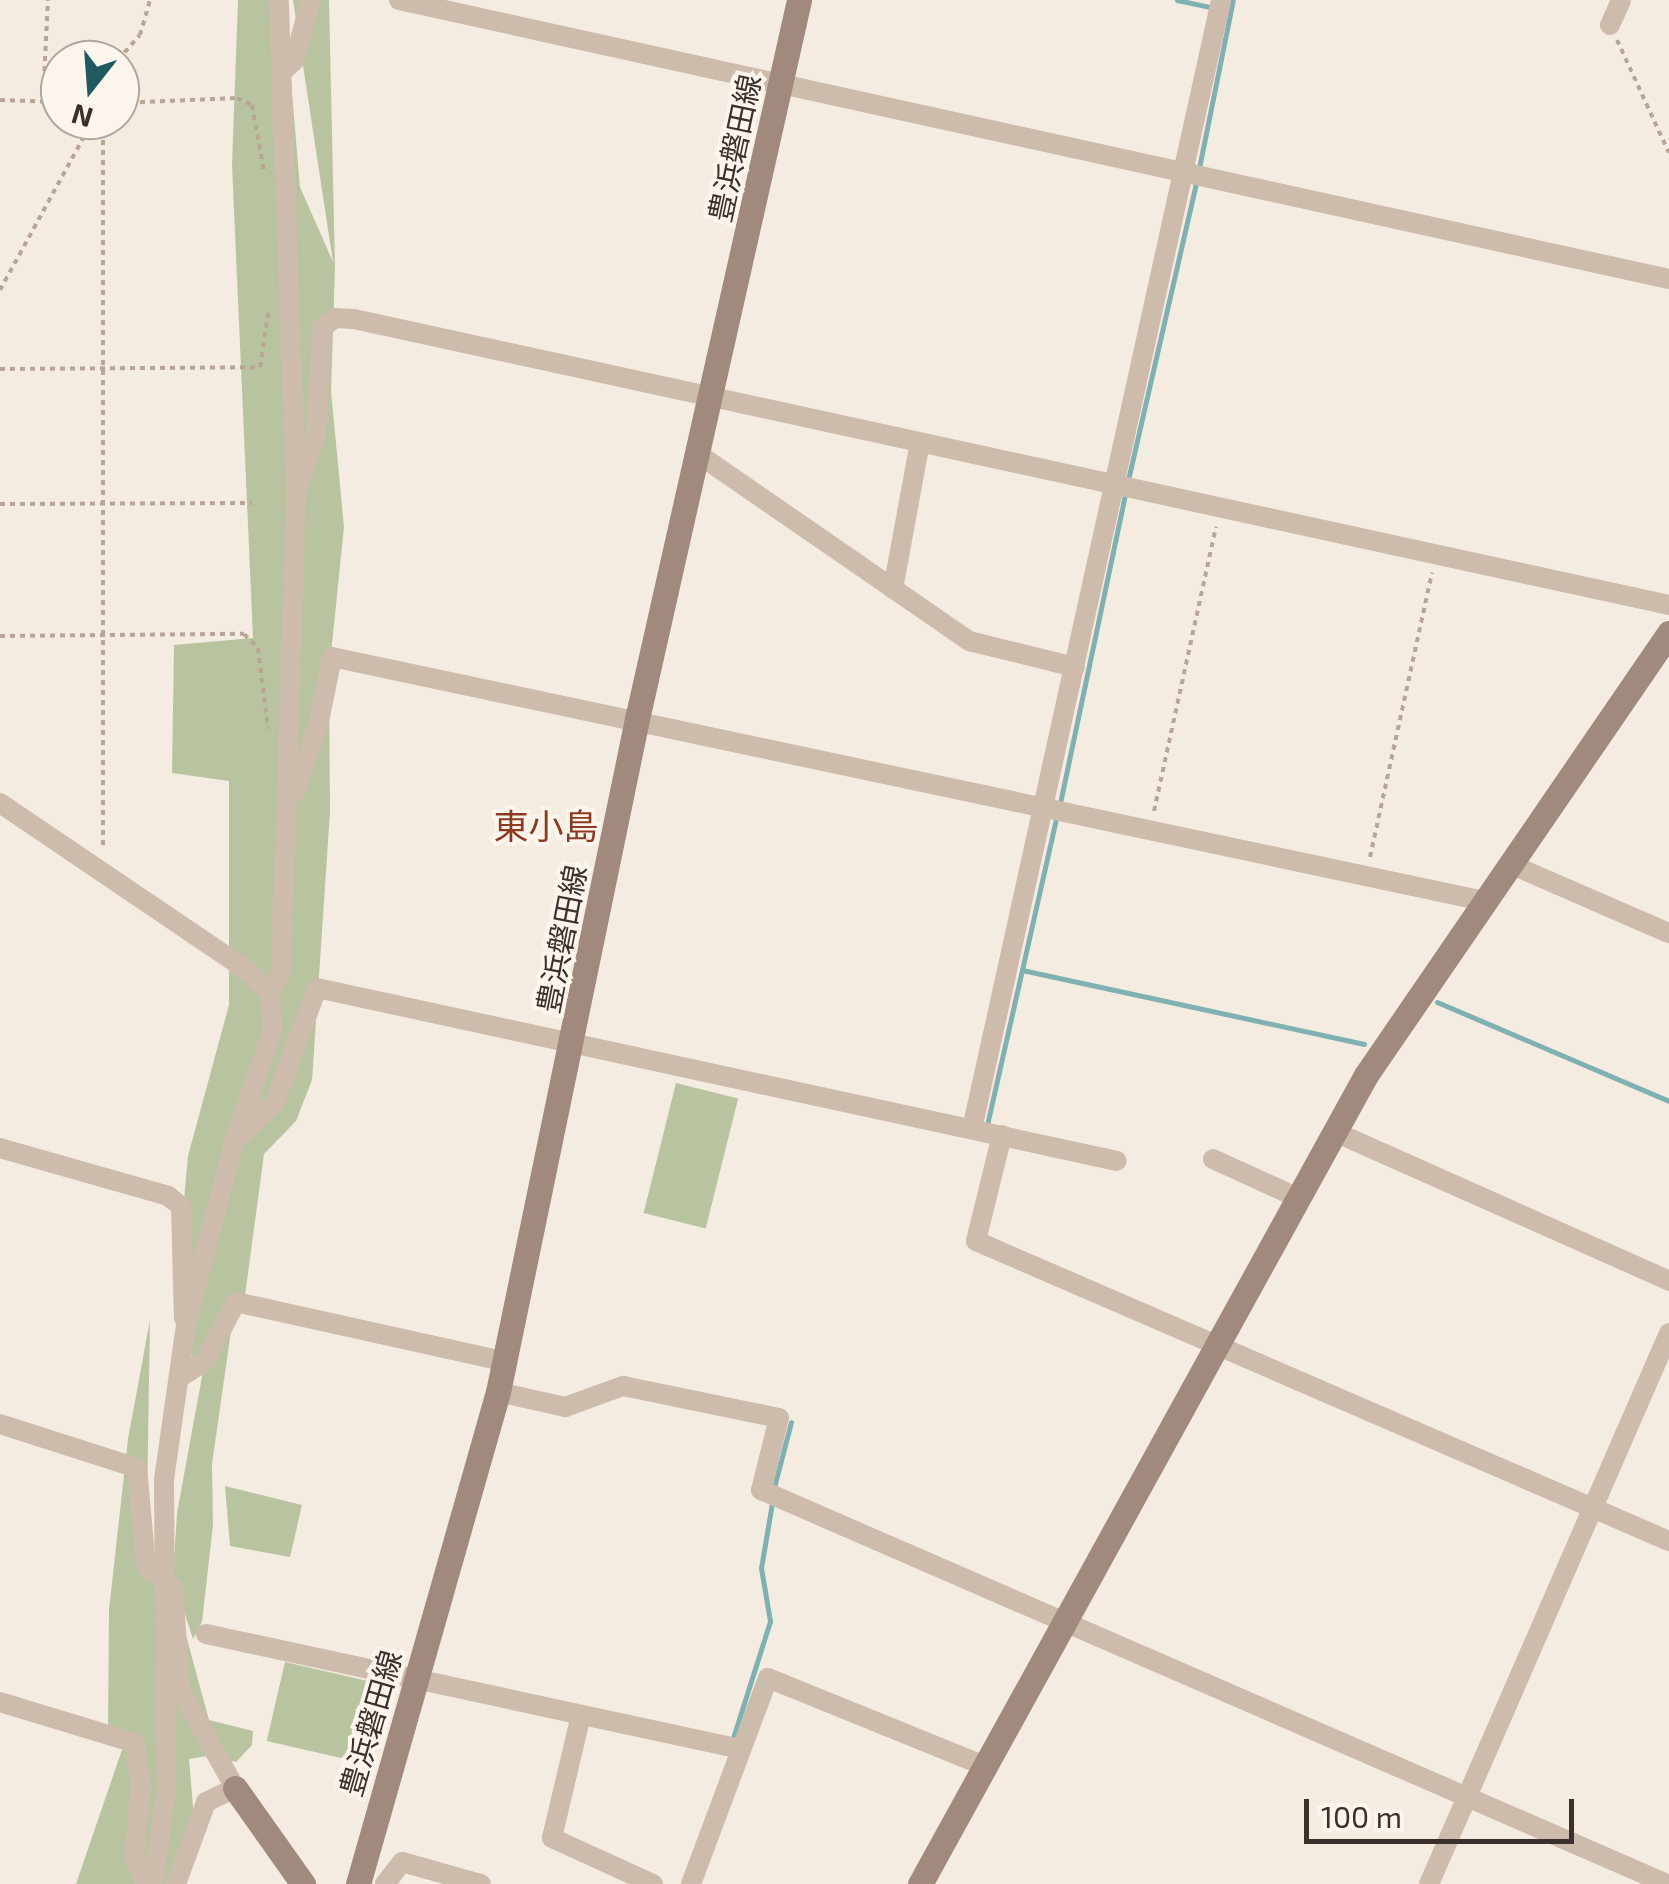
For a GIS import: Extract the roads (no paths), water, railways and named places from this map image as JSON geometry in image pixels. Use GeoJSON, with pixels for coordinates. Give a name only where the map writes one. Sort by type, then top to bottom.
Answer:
{"type":"FeatureCollection","features":[{"type":"Feature","properties":{"kind":"main road","name":"豊浜磐田線"},"geometry":{"type":"LineString","coordinates":[[358,1884],[498,1392],[574,1040],[637,719],[701,456],[799,0]]}},
{"type":"Feature","properties":{"kind":"main road"},"geometry":{"type":"LineString","coordinates":[[920,1884],[1334,1132],[1484,901],[1669,634]]}},
{"type":"Feature","properties":{"kind":"main road"},"geometry":{"type":"LineString","coordinates":[[235,1788],[303,1884]]}},
{"type":"Feature","properties":{"kind":"street"},"geometry":{"type":"LineString","coordinates":[[268,992],[282,976],[296,493],[280,0]]}},
{"type":"Feature","properties":{"kind":"street"},"geometry":{"type":"LineString","coordinates":[[282,72],[294,61],[311,0]]}},
{"type":"Feature","properties":{"kind":"street"},"geometry":{"type":"LineString","coordinates":[[400,0],[1669,279]]}},
{"type":"Feature","properties":{"kind":"street"},"geometry":{"type":"LineString","coordinates":[[1221,0],[1044,808],[988,1133],[976,1241],[1669,1542]]}},
{"type":"Feature","properties":{"kind":"street"},"geometry":{"type":"LineString","coordinates":[[1610,25],[1621,0]]}},
{"type":"Feature","properties":{"kind":"street"},"geometry":{"type":"LineString","coordinates":[[296,493],[316,436],[317,344],[322,328],[335,318],[1669,606]]}},
{"type":"Feature","properties":{"kind":"street"},"geometry":{"type":"LineString","coordinates":[[893,589],[920,442]]}},
{"type":"Feature","properties":{"kind":"street"},"geometry":{"type":"LineString","coordinates":[[701,456],[968,641],[1075,668]]}},
{"type":"Feature","properties":{"kind":"street"},"geometry":{"type":"LineString","coordinates":[[286,798],[296,790],[318,726],[332,657],[1484,901]]}},
{"type":"Feature","properties":{"kind":"street"},"geometry":{"type":"LineString","coordinates":[[0,803],[244,968],[268,992],[273,1029],[234,1142],[186,1325]]}},
{"type":"Feature","properties":{"kind":"street"},"geometry":{"type":"LineString","coordinates":[[1510,864],[1669,932]]}},
{"type":"Feature","properties":{"kind":"street"},"geometry":{"type":"LineString","coordinates":[[234,1142],[274,1102],[317,988],[574,1040],[1117,1162]]}},
{"type":"Feature","properties":{"kind":"street"},"geometry":{"type":"LineString","coordinates":[[1334,1132],[1669,1281]]}},
{"type":"Feature","properties":{"kind":"street"},"geometry":{"type":"LineString","coordinates":[[0,1148],[168,1196],[182,1206],[186,1325],[182,1376],[164,1480],[160,1579],[166,1792],[149,1884]]}},
{"type":"Feature","properties":{"kind":"street"},"geometry":{"type":"LineString","coordinates":[[1213,1158],[1298,1198]]}},
{"type":"Feature","properties":{"kind":"street"},"geometry":{"type":"LineString","coordinates":[[182,1376],[206,1362],[236,1302],[503,1361]]}},
{"type":"Feature","properties":{"kind":"street"},"geometry":{"type":"LineString","coordinates":[[1429,1884],[1669,1333]]}},
{"type":"Feature","properties":{"kind":"street"},"geometry":{"type":"LineString","coordinates":[[498,1392],[566,1408],[623,1386],[779,1418],[761,1490],[1667,1884]]}},
{"type":"Feature","properties":{"kind":"street"},"geometry":{"type":"LineString","coordinates":[[0,1424],[131,1461],[146,1566],[174,1588],[180,1689],[235,1788],[202,1810],[164,1884]]}},
{"type":"Feature","properties":{"kind":"street"},"geometry":{"type":"LineString","coordinates":[[206,1634],[733,1747]]}},
{"type":"Feature","properties":{"kind":"street"},"geometry":{"type":"LineString","coordinates":[[691,1884],[733,1747],[768,1678],[985,1766]]}},
{"type":"Feature","properties":{"kind":"street"},"geometry":{"type":"LineString","coordinates":[[0,1702],[136,1743],[141,1784],[134,1854],[149,1884]]}},
{"type":"Feature","properties":{"kind":"street"},"geometry":{"type":"LineString","coordinates":[[581,1715],[552,1838],[653,1884]]}},
{"type":"Feature","properties":{"kind":"street"},"geometry":{"type":"LineString","coordinates":[[176,1884],[202,1810]]}},
{"type":"Feature","properties":{"kind":"street"},"geometry":{"type":"LineString","coordinates":[[385,1884],[402,1862],[481,1884]]}},
{"type":"Feature","properties":{"kind":"waterway"},"geometry":{"type":"LineString","coordinates":[[1177,0],[1214,8]]}},
{"type":"Feature","properties":{"kind":"waterway"},"geometry":{"type":"LineString","coordinates":[[1199,168],[1233,0]]}},
{"type":"Feature","properties":{"kind":"waterway"},"geometry":{"type":"LineString","coordinates":[[1128,480],[1197,179]]}},
{"type":"Feature","properties":{"kind":"waterway"},"geometry":{"type":"LineString","coordinates":[[1060,803],[1126,491]]}},
{"type":"Feature","properties":{"kind":"waterway"},"geometry":{"type":"LineString","coordinates":[[987,1125],[1057,814]]}},
{"type":"Feature","properties":{"kind":"waterway"},"geometry":{"type":"LineString","coordinates":[[1022,970],[1364,1044]]}},
{"type":"Feature","properties":{"kind":"waterway"},"geometry":{"type":"LineString","coordinates":[[1437,1002],[1669,1101]]}},
{"type":"Feature","properties":{"kind":"waterway"},"geometry":{"type":"LineString","coordinates":[[774,1487],[791,1422]]}},
{"type":"Feature","properties":{"kind":"waterway"},"geometry":{"type":"LineString","coordinates":[[732,1741],[770,1621],[761,1568],[772,1503]]}},
{"type":"Feature","properties":{"kind":"district","name":"東小島"},"geometry":{"type":"Point","coordinates":[546,825]}}]}
